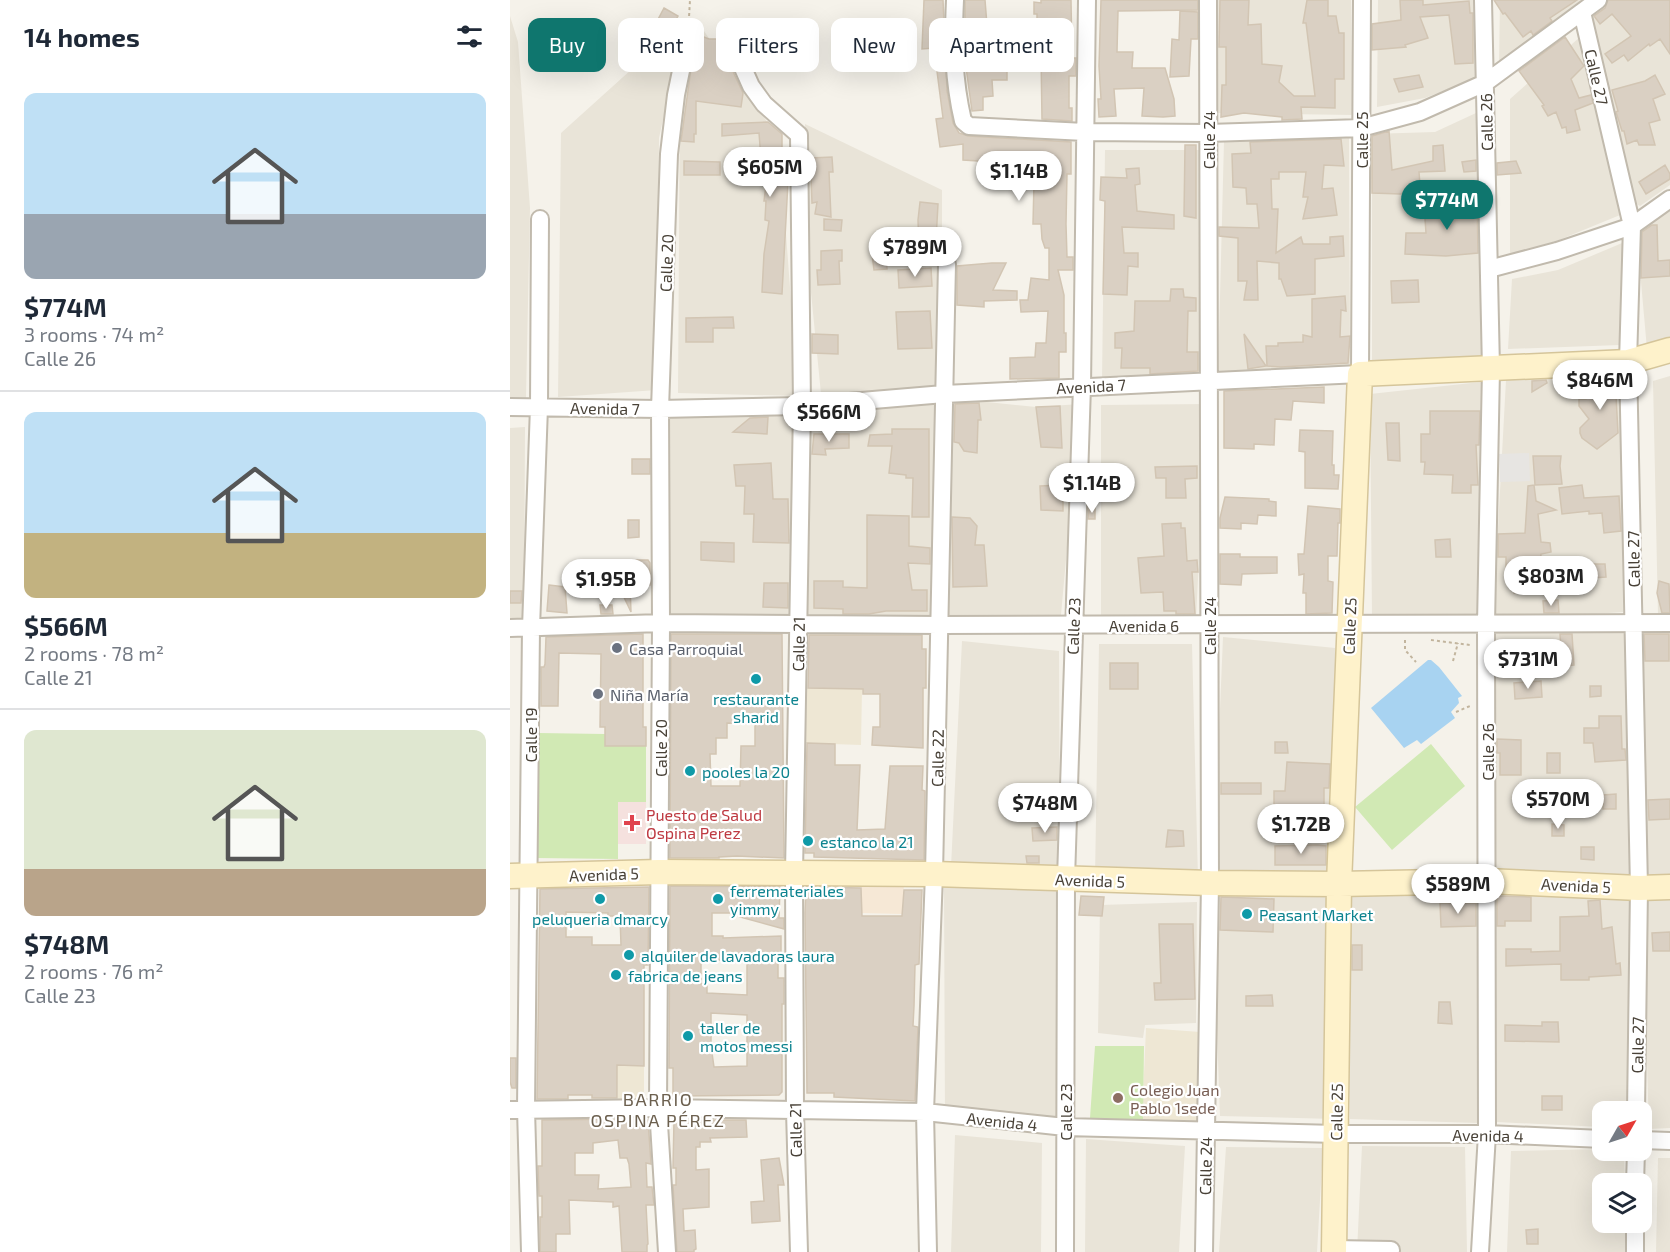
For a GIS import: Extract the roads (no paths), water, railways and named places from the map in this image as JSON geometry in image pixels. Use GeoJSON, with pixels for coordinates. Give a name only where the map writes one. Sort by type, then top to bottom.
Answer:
{"type":"FeatureCollection","features":[{"type":"Feature","properties":{"kind":"street"},"geometry":{"type":"LineString","coordinates":[[955,0],[953,50],[956,90],[963,121],[969,126],[1085,132],[1208,134],[1361,128],[1420,112],[1485,83],[1598,0]]}},
{"type":"Feature","properties":{"kind":"street","name":"Calle 23"},"geometry":{"type":"LineString","coordinates":[[1065,1252],[1066,879],[1082,386],[1087,0]]}},
{"type":"Feature","properties":{"kind":"street","name":"Calle 24"},"geometry":{"type":"LineString","coordinates":[[1204,1252],[1210,883],[1208,0]]}},
{"type":"Feature","properties":{"kind":"street","name":"Calle 25"},"geometry":{"type":"LineString","coordinates":[[1334,1251],[1339,884],[1360,374],[1362,0]]}},
{"type":"Feature","properties":{"kind":"street","name":"Calle 26"},"geometry":{"type":"LineString","coordinates":[[1480,1252],[1488,1134],[1486,624],[1491,369],[1483,0]]}},
{"type":"Feature","properties":{"kind":"street","name":"Calle 27"},"geometry":{"type":"LineString","coordinates":[[1582,12],[1632,226],[1628,362],[1639,888],[1636,1101]]}},
{"type":"Feature","properties":{"kind":"street","name":"Calle 20"},"geometry":{"type":"LineString","coordinates":[[667,1252],[658,1108],[660,409],[669,154],[681,72]]}},
{"type":"Feature","properties":{"kind":"street","name":"Calle 21"},"geometry":{"type":"LineString","coordinates":[[745,72],[751,86],[764,104],[799,135],[802,406],[794,874],[795,1111],[799,1252]]}},
{"type":"Feature","properties":{"kind":"street"},"geometry":{"type":"LineString","coordinates":[[1489,269],[1557,251],[1632,226],[1670,199]]}},
{"type":"Feature","properties":{"kind":"street","name":"Calle 19"},"geometry":{"type":"LineString","coordinates":[[531,1252],[518,1110],[520,876],[539,407],[540,219]]}},
{"type":"Feature","properties":{"kind":"street","name":"Calle 22"},"geometry":{"type":"LineString","coordinates":[[928,1252],[925,1112],[934,874],[946,264]]}},
{"type":"Feature","properties":{"kind":"street","name":"Avenida 7"},"geometry":{"type":"LineString","coordinates":[[510,407],[660,409],[802,406],[944,394],[1082,386],[1628,362],[1670,350]]}},
{"type":"Feature","properties":{"kind":"street","name":"Avenida 6"},"geometry":{"type":"LineString","coordinates":[[510,628],[661,623],[1073,625],[1670,623]]}},
{"type":"Feature","properties":{"kind":"street","name":"Avenida 5"},"geometry":{"type":"LineString","coordinates":[[520,876],[660,872],[934,874],[1210,883],[1339,884],[1487,880],[1639,888],[1670,887]]}},
{"type":"Feature","properties":{"kind":"street","name":"Avenida 4"},"geometry":{"type":"LineString","coordinates":[[518,1110],[658,1108],[925,1112],[1065,1127],[1336,1134],[1488,1134],[1592,1139]]}},
{"type":"Feature","properties":{"kind":"street"},"geometry":{"type":"LineString","coordinates":[[1652,1140],[1670,1141]]}},
{"type":"Feature","properties":{"kind":"street"},"geometry":{"type":"LineString","coordinates":[[1635,1233],[1635,1252]]}},
{"type":"Feature","properties":{"kind":"street"},"geometry":{"type":"LineString","coordinates":[[1334,1251],[1391,1250]]}},
{"type":"Feature","properties":{"kind":"water"},"geometry":{"type":"Polygon","coordinates":[[[1428,660],[1439,667],[1462,696],[1458,698],[1459,703],[1451,712],[1455,718],[1421,744],[1417,740],[1404,748],[1371,708],[1428,660]]]}},
{"type":"Feature","properties":{"kind":"place","name":"Casa Parroquial"},"geometry":{"type":"Point","coordinates":[617,648]}},
{"type":"Feature","properties":{"kind":"place","name":"restaurante sharid"},"geometry":{"type":"Point","coordinates":[756,679]}},
{"type":"Feature","properties":{"kind":"place","name":"Niña María"},"geometry":{"type":"Point","coordinates":[598,694]}},
{"type":"Feature","properties":{"kind":"place","name":"pooles la 20"},"geometry":{"type":"Point","coordinates":[690,771]}},
{"type":"Feature","properties":{"kind":"place","name":"Puesto de Salud Ospina Perez"},"geometry":{"type":"Point","coordinates":[632,823]}},
{"type":"Feature","properties":{"kind":"place","name":"estanco la 21"},"geometry":{"type":"Point","coordinates":[808,841]}},
{"type":"Feature","properties":{"kind":"place","name":"peluqueria dmarcy"},"geometry":{"type":"Point","coordinates":[600,899]}},
{"type":"Feature","properties":{"kind":"place","name":"ferremateriales yimmy"},"geometry":{"type":"Point","coordinates":[718,899]}},
{"type":"Feature","properties":{"kind":"place","name":"Peasant Market"},"geometry":{"type":"Point","coordinates":[1247,914]}},
{"type":"Feature","properties":{"kind":"place","name":"alquiler de lavadoras laura"},"geometry":{"type":"Point","coordinates":[629,955]}},
{"type":"Feature","properties":{"kind":"place","name":"fabrica de jeans"},"geometry":{"type":"Point","coordinates":[616,975]}},
{"type":"Feature","properties":{"kind":"place","name":"taller de motos messi"},"geometry":{"type":"Point","coordinates":[688,1036]}},
{"type":"Feature","properties":{"kind":"place","name":"Colegio Juan Pablo 1sede"},"geometry":{"type":"Point","coordinates":[1118,1098]}},
{"type":"Feature","properties":{"kind":"district","name":"BARRIO OSPINA PÉREZ"},"geometry":{"type":"Point","coordinates":[658,1109]}}]}
